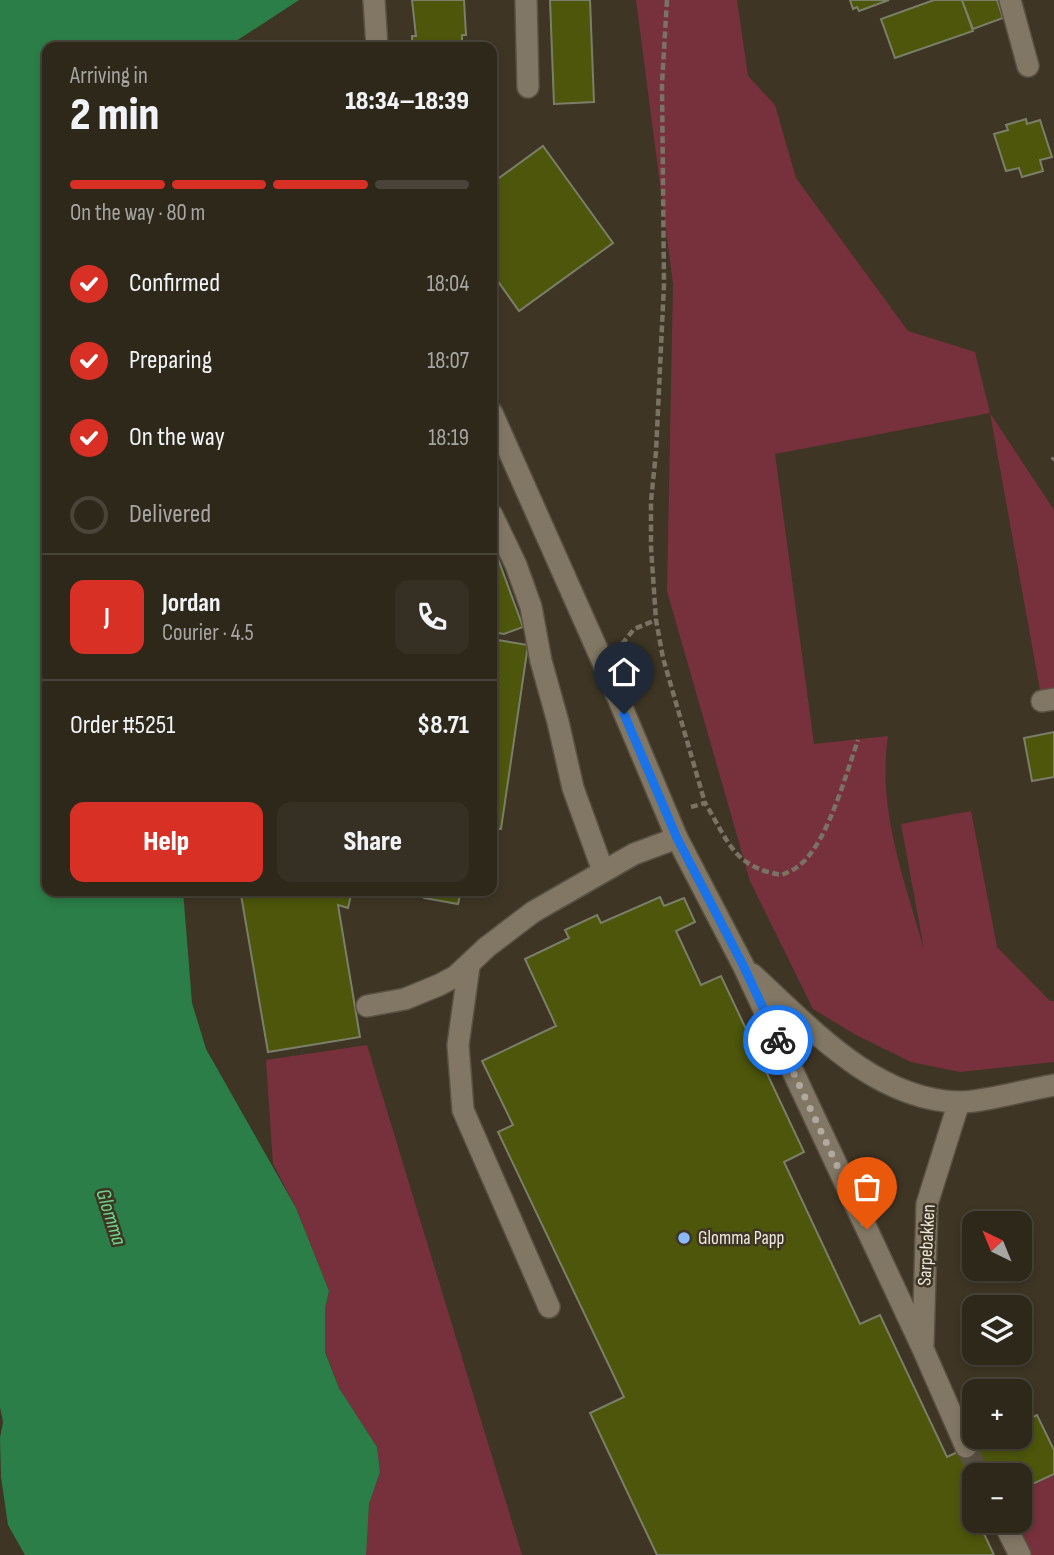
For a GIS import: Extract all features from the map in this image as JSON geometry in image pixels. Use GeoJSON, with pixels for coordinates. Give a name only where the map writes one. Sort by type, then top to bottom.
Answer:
{"type":"FeatureCollection","features":[{"type":"Feature","properties":{"kind":"street"},"geometry":{"type":"LineString","coordinates":[[374,0],[377,42]]}},
{"type":"Feature","properties":{"kind":"street"},"geometry":{"type":"LineString","coordinates":[[526,0],[528,88]]}},
{"type":"Feature","properties":{"kind":"street"},"geometry":{"type":"LineString","coordinates":[[1010,0],[1028,66]]}},
{"type":"Feature","properties":{"kind":"street"},"geometry":{"type":"LineString","coordinates":[[497,425],[605,667],[677,838],[743,965],[962,1438]]}},
{"type":"Feature","properties":{"kind":"street"},"geometry":{"type":"LineString","coordinates":[[497,525],[516,565],[531,607],[541,661],[573,788],[603,871]]}},
{"type":"Feature","properties":{"kind":"street"},"geometry":{"type":"LineString","coordinates":[[367,1006],[405,999],[439,985],[469,965],[486,947],[516,924],[634,854],[677,838]]}},
{"type":"Feature","properties":{"kind":"street"},"geometry":{"type":"LineString","coordinates":[[469,965],[458,1045],[463,1110],[549,1307]]}},
{"type":"Feature","properties":{"kind":"street"},"geometry":{"type":"LineString","coordinates":[[743,965],[855,1066],[911,1093],[959,1102],[1054,1085]]}},
{"type":"Feature","properties":{"kind":"street","name":"Sarpebakken"},"geometry":{"type":"LineString","coordinates":[[923,1349],[927,1204],[959,1102]]}},
{"type":"Feature","properties":{"kind":"street"},"geometry":{"type":"LineString","coordinates":[[1009,1533],[1020,1555]]}},
{"type":"Feature","properties":{"kind":"path"},"geometry":{"type":"LineString","coordinates":[[667,0],[662,84],[664,284],[656,452],[650,501],[656,620],[663,658],[705,803],[738,857],[757,871],[782,875],[801,864],[816,844],[838,799],[858,740]]}},
{"type":"Feature","properties":{"kind":"path"},"geometry":{"type":"LineString","coordinates":[[605,667],[634,629],[656,620]]}},
{"type":"Feature","properties":{"kind":"path"},"geometry":{"type":"LineString","coordinates":[[667,814],[705,803]]}},
{"type":"Feature","properties":{"kind":"shaded area"},"geometry":{"type":"Polygon","coordinates":[[[636,0],[737,0],[748,76],[775,105],[796,178],[908,331],[975,352],[990,413],[775,454],[814,744],[888,736],[886,790],[889,817],[924,949],[901,824],[971,811],[997,947],[1050,1001],[1054,1001],[1054,1062],[960,1072],[911,1062],[856,1035],[813,1009],[750,881],[667,591],[673,284],[636,0]]]}},
{"type":"Feature","properties":{"kind":"shaded area"},"geometry":{"type":"Polygon","coordinates":[[[990,413],[1054,510],[1054,699],[1042,701],[990,413]]]}},
{"type":"Feature","properties":{"kind":"shaded area"},"geometry":{"type":"Polygon","coordinates":[[[367,1045],[522,1555],[366,1555],[365,1552],[369,1504],[380,1472],[377,1447],[339,1388],[325,1351],[325,1309],[329,1291],[296,1208],[273,1164],[266,1060],[367,1045]]]}},
{"type":"Feature","properties":{"kind":"shaded area"},"geometry":{"type":"Polygon","coordinates":[[[1054,1474],[1054,1555],[1020,1555],[1009,1533],[1032,1533],[1032,1486],[1054,1474]]]}},
{"type":"Feature","properties":{"kind":"water","name":"Glomma"},"geometry":{"type":"Polygon","coordinates":[[[0,0],[299,0],[235,42],[42,42],[42,896],[183,896],[192,1003],[206,1049],[296,1208],[329,1291],[325,1309],[325,1352],[339,1388],[377,1447],[380,1472],[369,1504],[366,1555],[25,1555],[8,1525],[1,1477],[0,1438],[3,1422],[0,1407],[0,0]]]}},
{"type":"Feature","properties":{"kind":"building"},"geometry":{"type":"Polygon","coordinates":[[[412,0],[464,0],[466,35],[462,35],[462,42],[412,42],[412,36],[416,36],[412,0]]]}},
{"type":"Feature","properties":{"kind":"building"},"geometry":{"type":"Polygon","coordinates":[[[550,0],[590,0],[594,102],[554,104],[550,0]]]}},
{"type":"Feature","properties":{"kind":"building"},"geometry":{"type":"Polygon","coordinates":[[[850,0],[889,0],[859,11],[857,7],[853,9],[850,0]]]}},
{"type":"Feature","properties":{"kind":"building"},"geometry":{"type":"Polygon","coordinates":[[[934,0],[962,0],[973,31],[895,58],[881,19],[934,0]]]}},
{"type":"Feature","properties":{"kind":"building"},"geometry":{"type":"Polygon","coordinates":[[[962,0],[997,0],[1003,18],[973,29],[962,0]]]}},
{"type":"Feature","properties":{"kind":"building"},"geometry":{"type":"Polygon","coordinates":[[[1026,119],[1027,124],[1040,120],[1052,157],[1040,160],[1043,171],[1022,177],[1019,168],[1006,171],[994,134],[1008,130],[1006,125],[1026,119]]]}},
{"type":"Feature","properties":{"kind":"building"},"geometry":{"type":"Polygon","coordinates":[[[543,146],[613,243],[519,311],[497,280],[497,179],[543,146]]]}},
{"type":"Feature","properties":{"kind":"building"},"geometry":{"type":"Polygon","coordinates":[[[497,556],[523,627],[504,634],[497,633],[497,556]]]}},
{"type":"Feature","properties":{"kind":"building"},"geometry":{"type":"Polygon","coordinates":[[[497,640],[528,645],[501,829],[497,829],[497,640]]]}},
{"type":"Feature","properties":{"kind":"building"},"geometry":{"type":"Polygon","coordinates":[[[1054,732],[1054,777],[1032,781],[1024,738],[1054,732]]]}},
{"type":"Feature","properties":{"kind":"building"},"geometry":{"type":"Polygon","coordinates":[[[241,896],[351,896],[348,908],[338,905],[360,1037],[268,1052],[241,896]]]}},
{"type":"Feature","properties":{"kind":"building"},"geometry":{"type":"Polygon","coordinates":[[[424,896],[460,896],[458,904],[424,896]]]}},
{"type":"Feature","properties":{"kind":"building","name":"Glomma Papp"},"geometry":{"type":"Polygon","coordinates":[[[660,897],[664,906],[684,898],[695,922],[676,931],[701,985],[721,976],[804,1152],[784,1162],[860,1324],[880,1315],[947,1457],[964,1449],[1032,1449],[1032,1417],[1037,1415],[1054,1450],[1054,1474],[1032,1484],[1032,1463],[962,1463],[962,1533],[984,1533],[994,1555],[657,1555],[590,1413],[624,1397],[498,1132],[513,1125],[482,1061],[556,1026],[525,959],[569,938],[565,930],[597,915],[601,923],[660,897]]]}},
{"type":"Feature","properties":{"kind":"tunnel"},"geometry":{"type":"LineString","coordinates":[[967,1449],[974,1463]]}},
{"type":"Feature","properties":{"kind":"way so far"},"geometry":{"type":"LineString","coordinates":[[778,1040],[867,1229]]}},
{"type":"Feature","properties":{"kind":"place","name":"Glomma Papp"},"geometry":{"type":"Point","coordinates":[684,1238]}},
{"type":"Feature","properties":{"kind":"route"},"geometry":{"type":"LineString","coordinates":[[624,714],[677,838],[743,965],[778,1040]]}}]}
